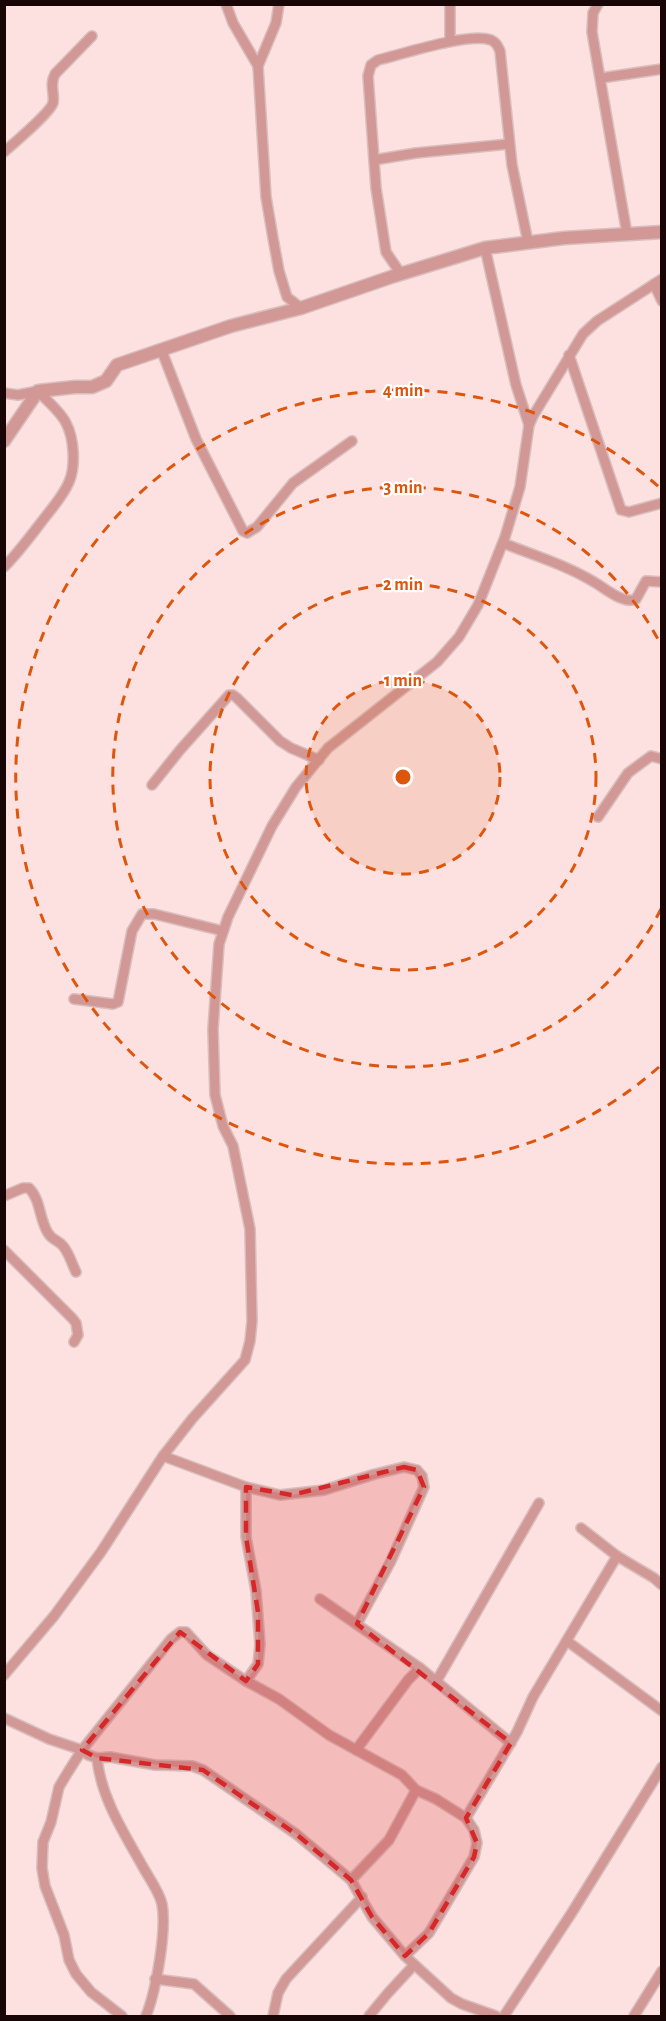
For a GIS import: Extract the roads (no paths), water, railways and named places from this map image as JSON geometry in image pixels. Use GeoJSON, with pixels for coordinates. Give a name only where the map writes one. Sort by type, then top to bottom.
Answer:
{"type":"FeatureCollection","features":[{"type":"Feature","properties":{"kind":"street"},"geometry":{"type":"LineString","coordinates":[[226,4],[258,66],[266,197],[273,238],[287,297],[301,308]]}},
{"type":"Feature","properties":{"kind":"street"},"geometry":{"type":"LineString","coordinates":[[258,66],[276,23],[279,4]]}},
{"type":"Feature","properties":{"kind":"street"},"geometry":{"type":"LineString","coordinates":[[450,4],[450,41]]}},
{"type":"Feature","properties":{"kind":"street"},"geometry":{"type":"LineString","coordinates":[[598,4],[594,13],[592,32],[627,234]]}},
{"type":"Feature","properties":{"kind":"street"},"geometry":{"type":"LineString","coordinates":[[4,152],[48,111],[53,101],[51,81],[54,74],[92,36]]}},
{"type":"Feature","properties":{"kind":"street"},"geometry":{"type":"LineString","coordinates":[[401,274],[387,252],[376,188],[368,76],[371,65],[378,60],[450,41],[491,40],[497,44],[500,51],[509,144],[528,242]]}},
{"type":"Feature","properties":{"kind":"street"},"geometry":{"type":"LineString","coordinates":[[601,78],[662,69]]}},
{"type":"Feature","properties":{"kind":"street"},"geometry":{"type":"LineString","coordinates":[[374,160],[416,153],[509,144]]}},
{"type":"Feature","properties":{"kind":"street"},"geometry":{"type":"LineString","coordinates":[[4,393],[18,395],[75,387],[92,387],[106,381],[117,365],[161,349],[301,308],[485,248],[528,242],[662,232]]}},
{"type":"Feature","properties":{"kind":"street"},"geometry":{"type":"LineString","coordinates":[[485,248],[516,386],[529,424]]}},
{"type":"Feature","properties":{"kind":"street"},"geometry":{"type":"LineString","coordinates":[[4,1675],[54,1616],[101,1552],[163,1456],[192,1419],[245,1360],[252,1321],[250,1229],[233,1146],[223,1126],[216,1095],[213,1029],[219,944],[228,917],[272,826],[297,787],[328,748],[437,662],[459,637],[478,605],[502,543],[520,487],[529,424],[583,334],[597,321],[658,282],[662,301]]}},
{"type":"Feature","properties":{"kind":"street"},"geometry":{"type":"LineString","coordinates":[[161,349],[195,439],[246,533],[257,527],[293,483],[352,441]]}},
{"type":"Feature","properties":{"kind":"street"},"geometry":{"type":"LineString","coordinates":[[570,355],[621,510],[629,512],[662,503]]}},
{"type":"Feature","properties":{"kind":"street"},"geometry":{"type":"LineString","coordinates":[[4,441],[38,391]]}},
{"type":"Feature","properties":{"kind":"street"},"geometry":{"type":"LineString","coordinates":[[4,567],[17,554],[59,499],[69,482],[73,468],[69,429],[64,419],[38,391]]}},
{"type":"Feature","properties":{"kind":"street"},"geometry":{"type":"LineString","coordinates":[[502,543],[585,576],[629,601],[636,598],[646,581],[662,582]]}},
{"type":"Feature","properties":{"kind":"street"},"geometry":{"type":"LineString","coordinates":[[152,785],[229,695],[237,698],[280,741],[319,760]]}},
{"type":"Feature","properties":{"kind":"street"},"geometry":{"type":"LineString","coordinates":[[598,817],[628,773],[651,756],[662,759]]}},
{"type":"Feature","properties":{"kind":"street"},"geometry":{"type":"LineString","coordinates":[[74,999],[113,1004],[118,1002],[132,931],[142,914],[154,914],[223,931]]}},
{"type":"Feature","properties":{"kind":"street"},"geometry":{"type":"LineString","coordinates":[[4,1196],[23,1188],[29,1188],[35,1194],[48,1233],[53,1240],[65,1248],[76,1272]]}},
{"type":"Feature","properties":{"kind":"street"},"geometry":{"type":"LineString","coordinates":[[4,1250],[76,1323],[78,1335],[74,1342]]}},
{"type":"Feature","properties":{"kind":"street"},"geometry":{"type":"LineString","coordinates":[[163,1456],[246,1487],[280,1495],[340,1486],[396,1468],[417,1470],[422,1476],[424,1487],[391,1561],[357,1624]]}},
{"type":"Feature","properties":{"kind":"street"},"geometry":{"type":"LineString","coordinates":[[246,1487],[246,1537],[256,1591],[260,1644],[258,1664],[246,1681]]}},
{"type":"Feature","properties":{"kind":"street"},"geometry":{"type":"LineString","coordinates":[[436,1682],[539,1503]]}},
{"type":"Feature","properties":{"kind":"street"},"geometry":{"type":"LineString","coordinates":[[581,1528],[617,1556],[662,1585]]}},
{"type":"Feature","properties":{"kind":"street"},"geometry":{"type":"LineString","coordinates":[[466,1818],[511,1743],[533,1697],[617,1556]]}},
{"type":"Feature","properties":{"kind":"street"},"geometry":{"type":"LineString","coordinates":[[320,1599],[420,1668],[511,1743]]}},
{"type":"Feature","properties":{"kind":"street"},"geometry":{"type":"LineString","coordinates":[[122,2016],[91,1992],[76,1974],[69,1960],[57,1912],[45,1886],[42,1868],[43,1842],[51,1822],[59,1787],[82,1750],[171,1640],[180,1632],[186,1632],[207,1655],[246,1681],[279,1699],[329,1735],[402,1775],[416,1790],[436,1799],[466,1818],[474,1830],[477,1843],[474,1857],[429,1933],[405,1956]]}},
{"type":"Feature","properties":{"kind":"street"},"geometry":{"type":"LineString","coordinates":[[567,1641],[662,1712]]}},
{"type":"Feature","properties":{"kind":"street"},"geometry":{"type":"LineString","coordinates":[[356,1750],[408,1680],[420,1668]]}},
{"type":"Feature","properties":{"kind":"street"},"geometry":{"type":"LineString","coordinates":[[4,1718],[97,1758],[111,1757],[155,1765],[192,1766],[203,1770],[296,1834],[351,1880],[372,1917],[405,1956],[452,1998],[496,2016]]}},
{"type":"Feature","properties":{"kind":"street"},"geometry":{"type":"LineString","coordinates":[[97,1758],[98,1769],[111,1809],[161,1902],[164,1922],[155,1979],[146,2016]]}},
{"type":"Feature","properties":{"kind":"street"},"geometry":{"type":"LineString","coordinates":[[504,2016],[571,1914],[662,1767]]}},
{"type":"Feature","properties":{"kind":"street"},"geometry":{"type":"LineString","coordinates":[[351,1880],[389,1840],[416,1790]]}},
{"type":"Feature","properties":{"kind":"street"},"geometry":{"type":"LineString","coordinates":[[273,2016],[278,1994],[286,1979],[362,1897]]}},
{"type":"Feature","properties":{"kind":"street"},"geometry":{"type":"LineString","coordinates":[[369,2016],[414,1965]]}},
{"type":"Feature","properties":{"kind":"street"},"geometry":{"type":"LineString","coordinates":[[634,2016],[662,1971]]}},
{"type":"Feature","properties":{"kind":"street"},"geometry":{"type":"LineString","coordinates":[[155,1979],[194,1984],[230,2016]]}}]}
